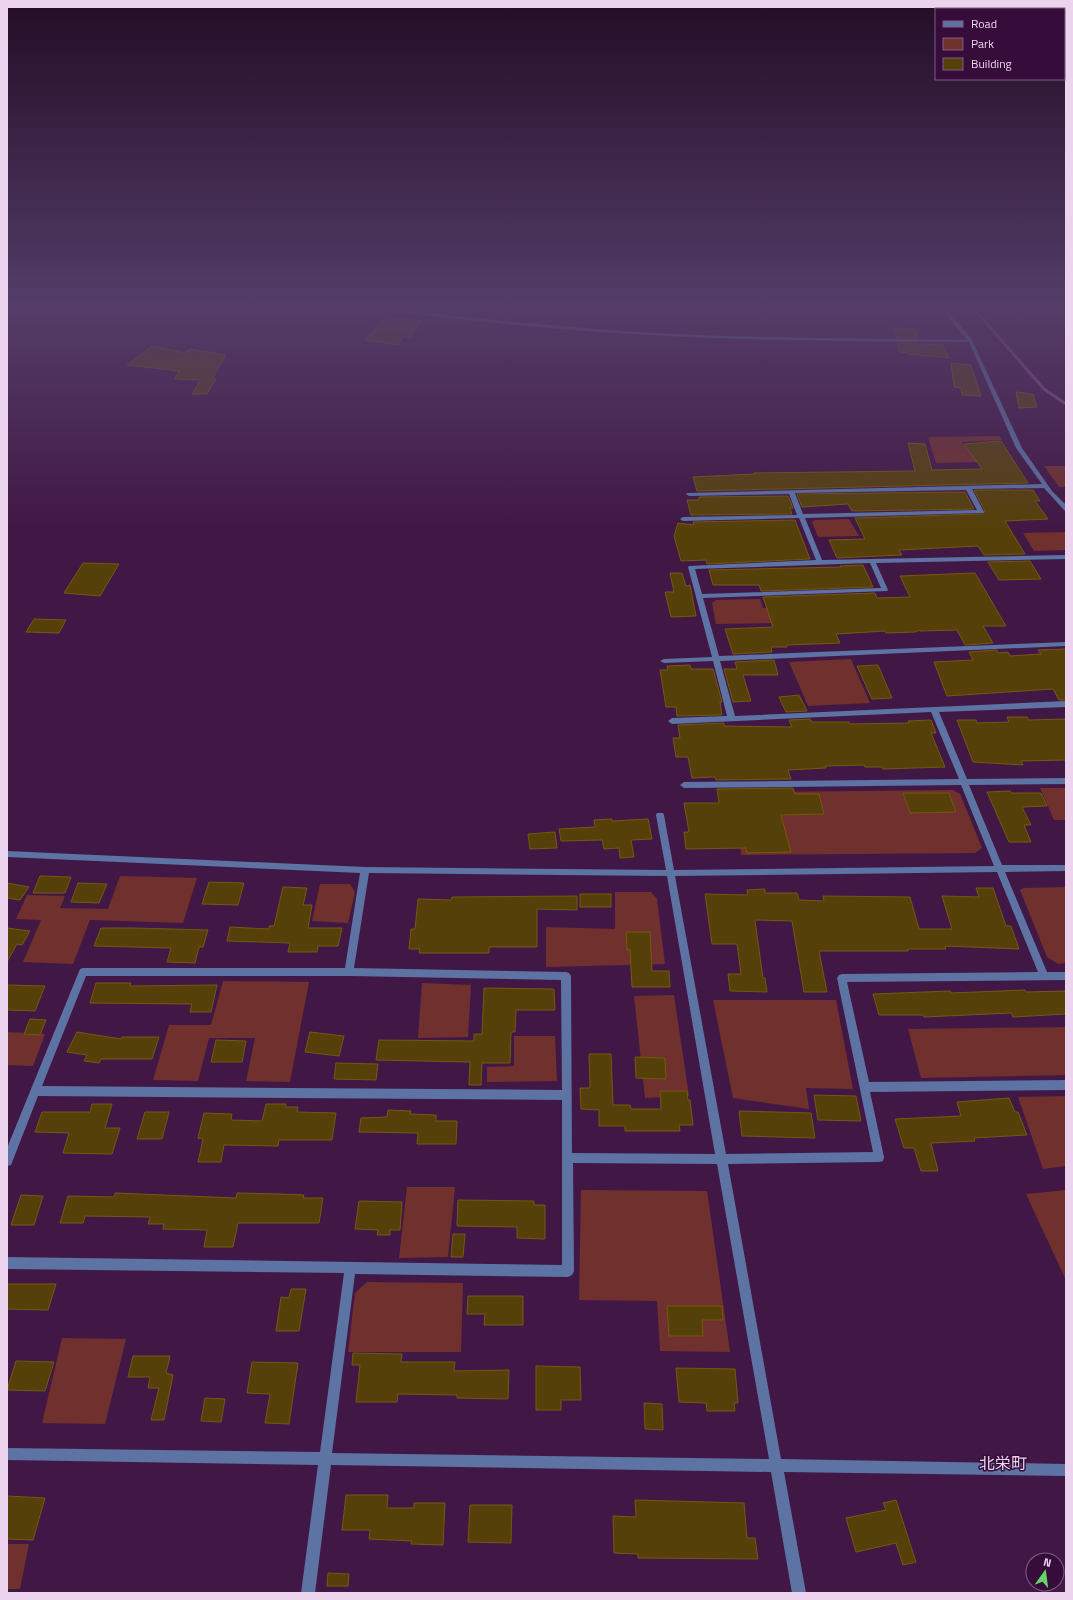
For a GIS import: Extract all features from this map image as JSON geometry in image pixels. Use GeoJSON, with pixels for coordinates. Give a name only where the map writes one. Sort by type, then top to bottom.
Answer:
{"type":"FeatureCollection","features":[{"type":"Feature","properties":{"kind":"street"},"geometry":{"type":"LineString","coordinates":[[987,379],[1019,448],[1046,486],[1066,509]]}},
{"type":"Feature","properties":{"kind":"street"},"geometry":{"type":"LineString","coordinates":[[689,494],[1046,486]]}},
{"type":"Feature","properties":{"kind":"street"},"geometry":{"type":"LineString","coordinates":[[683,519],[981,512],[968,488]]}},
{"type":"Feature","properties":{"kind":"street"},"geometry":{"type":"LineString","coordinates":[[791,492],[820,562]]}},
{"type":"Feature","properties":{"kind":"street"},"geometry":{"type":"LineString","coordinates":[[732,719],[692,567],[820,562],[1066,557]]}},
{"type":"Feature","properties":{"kind":"street"},"geometry":{"type":"LineString","coordinates":[[699,596],[885,590],[872,561]]}},
{"type":"Feature","properties":{"kind":"street"},"geometry":{"type":"LineString","coordinates":[[664,661],[1066,644]]}},
{"type":"Feature","properties":{"kind":"street"},"geometry":{"type":"LineString","coordinates":[[672,721],[1066,704]]}},
{"type":"Feature","properties":{"kind":"street"},"geometry":{"type":"LineString","coordinates":[[934,710],[1044,976]]}},
{"type":"Feature","properties":{"kind":"street"},"geometry":{"type":"LineString","coordinates":[[684,784],[1066,781]]}},
{"type":"Feature","properties":{"kind":"street"},"geometry":{"type":"LineString","coordinates":[[660,815],[799,1593]]}},
{"type":"Feature","properties":{"kind":"street"},"geometry":{"type":"LineString","coordinates":[[7,854],[364,870],[671,873],[1066,868]]}},
{"type":"Feature","properties":{"kind":"street"},"geometry":{"type":"LineString","coordinates":[[349,972],[364,870]]}},
{"type":"Feature","properties":{"kind":"street"},"geometry":{"type":"LineString","coordinates":[[7,1263],[568,1271],[566,976],[349,972],[83,972],[8,1155]]}},
{"type":"Feature","properties":{"kind":"street"},"geometry":{"type":"LineString","coordinates":[[567,1158],[722,1159],[879,1157],[842,978],[1066,976]]}},
{"type":"Feature","properties":{"kind":"street"},"geometry":{"type":"LineString","coordinates":[[865,1087],[1066,1084]]}},
{"type":"Feature","properties":{"kind":"street"},"geometry":{"type":"LineString","coordinates":[[35,1091],[566,1095]]}},
{"type":"Feature","properties":{"kind":"street"},"geometry":{"type":"LineString","coordinates":[[308,1593],[324,1459],[350,1268]]}},
{"type":"Feature","properties":{"kind":"street"},"geometry":{"type":"LineString","coordinates":[[7,1454],[1066,1470]]}},
{"type":"Feature","properties":{"kind":"green space"},"geometry":{"type":"Polygon","coordinates":[[[999,436],[1002,440],[962,442],[967,449],[977,449],[987,462],[936,463],[928,437],[999,436]]]}},
{"type":"Feature","properties":{"kind":"green space"},"geometry":{"type":"Polygon","coordinates":[[[1044,466],[1066,466],[1066,487],[1059,487],[1044,466]]]}},
{"type":"Feature","properties":{"kind":"green space"},"geometry":{"type":"Polygon","coordinates":[[[849,519],[859,536],[818,537],[812,522],[815,520],[849,519]]]}},
{"type":"Feature","properties":{"kind":"green space"},"geometry":{"type":"Polygon","coordinates":[[[1066,532],[1066,550],[1034,551],[1023,533],[1066,532]]]}},
{"type":"Feature","properties":{"kind":"green space"},"geometry":{"type":"Polygon","coordinates":[[[760,599],[763,608],[775,608],[778,623],[716,624],[712,603],[716,600],[760,599]]]}},
{"type":"Feature","properties":{"kind":"green space"},"geometry":{"type":"Polygon","coordinates":[[[851,659],[870,703],[808,706],[789,662],[851,659]]]}},
{"type":"Feature","properties":{"kind":"green space"},"geometry":{"type":"Polygon","coordinates":[[[1040,788],[1066,788],[1066,820],[1054,820],[1040,788]]]}},
{"type":"Feature","properties":{"kind":"green space"},"geometry":{"type":"Polygon","coordinates":[[[953,790],[960,794],[982,848],[975,853],[741,855],[739,826],[763,792],[953,790]]]}},
{"type":"Feature","properties":{"kind":"green space"},"geometry":{"type":"Polygon","coordinates":[[[120,876],[197,878],[183,923],[90,920],[73,964],[23,962],[41,920],[16,919],[27,895],[65,896],[60,908],[108,909],[120,876]]]}},
{"type":"Feature","properties":{"kind":"green space"},"geometry":{"type":"Polygon","coordinates":[[[320,884],[350,884],[355,892],[348,923],[312,921],[320,884]]]}},
{"type":"Feature","properties":{"kind":"green space"},"geometry":{"type":"Polygon","coordinates":[[[1066,887],[1066,963],[1058,964],[1047,957],[1020,890],[1024,888],[1066,887]]]}},
{"type":"Feature","properties":{"kind":"green space"},"geometry":{"type":"Polygon","coordinates":[[[615,892],[651,892],[657,899],[665,964],[546,967],[546,927],[615,929],[615,892]]]}},
{"type":"Feature","properties":{"kind":"green space"},"geometry":{"type":"Polygon","coordinates":[[[223,981],[309,982],[290,1082],[246,1081],[255,1038],[209,1038],[198,1081],[153,1080],[169,1025],[211,1025],[223,981]]]}},
{"type":"Feature","properties":{"kind":"green space"},"geometry":{"type":"Polygon","coordinates":[[[422,983],[471,985],[468,1037],[418,1038],[422,983]]]}},
{"type":"Feature","properties":{"kind":"green space"},"geometry":{"type":"Polygon","coordinates":[[[674,995],[689,1096],[645,1098],[634,996],[674,995]]]}},
{"type":"Feature","properties":{"kind":"green space"},"geometry":{"type":"Polygon","coordinates":[[[713,1000],[836,1000],[853,1089],[806,1088],[809,1109],[733,1098],[713,1000]]]}},
{"type":"Feature","properties":{"kind":"green space"},"geometry":{"type":"Polygon","coordinates":[[[1066,1027],[1066,1075],[921,1078],[908,1029],[1066,1027]]]}},
{"type":"Feature","properties":{"kind":"green space"},"geometry":{"type":"Polygon","coordinates":[[[7,1032],[45,1034],[33,1066],[7,1065],[7,1032]]]}},
{"type":"Feature","properties":{"kind":"green space"},"geometry":{"type":"Polygon","coordinates":[[[514,1036],[555,1036],[557,1081],[487,1082],[487,1067],[514,1066],[514,1036]]]}},
{"type":"Feature","properties":{"kind":"green space"},"geometry":{"type":"Polygon","coordinates":[[[1066,1096],[1066,1166],[1043,1169],[1018,1097],[1066,1096]]]}},
{"type":"Feature","properties":{"kind":"green space"},"geometry":{"type":"Polygon","coordinates":[[[407,1187],[455,1187],[448,1257],[399,1258],[407,1187]]]}},
{"type":"Feature","properties":{"kind":"green space"},"geometry":{"type":"Polygon","coordinates":[[[581,1190],[707,1191],[730,1352],[660,1351],[657,1301],[579,1300],[581,1190]]]}},
{"type":"Feature","properties":{"kind":"green space"},"geometry":{"type":"Polygon","coordinates":[[[1066,1190],[1066,1280],[1026,1194],[1066,1190]]]}},
{"type":"Feature","properties":{"kind":"green space"},"geometry":{"type":"Polygon","coordinates":[[[367,1282],[463,1283],[461,1352],[348,1352],[355,1293],[367,1282]]]}},
{"type":"Feature","properties":{"kind":"green space"},"geometry":{"type":"Polygon","coordinates":[[[62,1338],[126,1339],[105,1424],[42,1423],[62,1338]]]}},
{"type":"Feature","properties":{"kind":"green space"},"geometry":{"type":"Polygon","coordinates":[[[7,1544],[29,1544],[20,1589],[7,1589],[7,1544]]]}},
{"type":"Feature","properties":{"kind":"building"},"geometry":{"type":"Polygon","coordinates":[[[175,379],[216,379],[207,394],[192,394],[200,380],[175,379]]]}},
{"type":"Feature","properties":{"kind":"building"},"geometry":{"type":"Polygon","coordinates":[[[953,379],[975,379],[981,396],[962,395],[961,388],[954,387],[953,379]]]}},
{"type":"Feature","properties":{"kind":"building"},"geometry":{"type":"Polygon","coordinates":[[[1016,392],[1033,394],[1037,407],[1019,408],[1016,392]]]}},
{"type":"Feature","properties":{"kind":"building"},"geometry":{"type":"Polygon","coordinates":[[[1001,441],[1028,483],[697,491],[693,477],[754,473],[915,471],[908,443],[925,444],[932,470],[982,469],[964,444],[1001,441]]]}},
{"type":"Feature","properties":{"kind":"building"},"geometry":{"type":"Polygon","coordinates":[[[974,490],[1033,490],[1040,501],[1035,501],[1048,519],[1005,521],[1025,554],[984,555],[978,546],[899,550],[902,555],[837,558],[829,540],[865,539],[855,518],[983,514],[985,511],[974,490]]]}},
{"type":"Feature","properties":{"kind":"building"},"geometry":{"type":"Polygon","coordinates":[[[965,492],[974,509],[852,511],[848,504],[802,507],[797,494],[965,492]]]}},
{"type":"Feature","properties":{"kind":"building"},"geometry":{"type":"Polygon","coordinates":[[[788,496],[793,508],[790,508],[792,514],[691,515],[687,500],[699,500],[699,497],[788,496]]]}},
{"type":"Feature","properties":{"kind":"building"},"geometry":{"type":"Polygon","coordinates":[[[795,520],[810,559],[707,564],[706,560],[681,561],[674,536],[678,523],[694,525],[693,522],[795,520]]]}},
{"type":"Feature","properties":{"kind":"building"},"geometry":{"type":"Polygon","coordinates":[[[1030,561],[1041,579],[999,580],[988,562],[1030,561]]]}},
{"type":"Feature","properties":{"kind":"building"},"geometry":{"type":"Polygon","coordinates":[[[83,563],[119,564],[100,596],[64,593],[83,563]]]}},
{"type":"Feature","properties":{"kind":"building"},"geometry":{"type":"Polygon","coordinates":[[[863,565],[873,587],[761,591],[759,585],[713,585],[709,570],[841,567],[840,566],[863,565]]]}},
{"type":"Feature","properties":{"kind":"building"},"geometry":{"type":"Polygon","coordinates":[[[670,573],[682,573],[686,586],[690,585],[696,616],[671,617],[665,592],[674,592],[670,573]]]}},
{"type":"Feature","properties":{"kind":"building"},"geometry":{"type":"Polygon","coordinates":[[[975,573],[1006,626],[983,626],[993,643],[965,645],[957,630],[920,630],[915,632],[886,633],[885,631],[836,634],[840,643],[787,645],[787,647],[771,647],[772,652],[733,654],[725,629],[773,627],[763,597],[875,593],[877,598],[910,597],[900,576],[975,573]]]}},
{"type":"Feature","properties":{"kind":"building"},"geometry":{"type":"Polygon","coordinates":[[[34,619],[66,620],[59,633],[26,632],[34,619]]]}},
{"type":"Feature","properties":{"kind":"building"},"geometry":{"type":"Polygon","coordinates":[[[1066,649],[1066,700],[1059,700],[1053,689],[947,696],[934,662],[973,660],[969,652],[997,650],[998,653],[1008,652],[1010,656],[1041,654],[1038,650],[1066,649]]]}},
{"type":"Feature","properties":{"kind":"building"},"geometry":{"type":"Polygon","coordinates":[[[774,660],[778,675],[743,675],[751,701],[733,702],[724,669],[737,669],[735,662],[774,660]]]}},
{"type":"Feature","properties":{"kind":"building"},"geometry":{"type":"Polygon","coordinates":[[[690,665],[691,669],[713,669],[722,702],[720,702],[722,715],[677,716],[676,707],[666,707],[660,670],[668,670],[667,666],[690,665]]]}},
{"type":"Feature","properties":{"kind":"building"},"geometry":{"type":"Polygon","coordinates":[[[878,665],[892,698],[872,699],[857,666],[878,665]]]}},
{"type":"Feature","properties":{"kind":"building"},"geometry":{"type":"Polygon","coordinates":[[[799,695],[807,711],[786,712],[779,697],[799,695]]]}},
{"type":"Feature","properties":{"kind":"building"},"geometry":{"type":"Polygon","coordinates":[[[1007,717],[1027,717],[1029,720],[1066,719],[1066,760],[1021,761],[1023,765],[973,762],[957,720],[976,720],[977,723],[1009,722],[1007,717]]]}},
{"type":"Feature","properties":{"kind":"building"},"geometry":{"type":"Polygon","coordinates":[[[810,719],[812,722],[849,722],[850,724],[909,723],[908,721],[931,720],[936,733],[931,733],[945,767],[883,769],[882,767],[865,767],[864,765],[825,766],[826,768],[788,770],[791,779],[716,780],[715,777],[692,778],[688,757],[676,757],[673,738],[680,738],[678,725],[724,723],[724,726],[792,727],[789,720],[810,719]]]}},
{"type":"Feature","properties":{"kind":"building"},"geometry":{"type":"Polygon","coordinates":[[[793,788],[795,794],[819,794],[824,814],[781,815],[791,852],[747,853],[746,848],[686,849],[684,832],[689,832],[684,803],[719,803],[717,789],[793,788]]]}},
{"type":"Feature","properties":{"kind":"building"},"geometry":{"type":"Polygon","coordinates":[[[1010,791],[1011,793],[1041,793],[1047,806],[1022,807],[1031,825],[1024,825],[1031,842],[1009,842],[987,792],[1010,791]]]}},
{"type":"Feature","properties":{"kind":"building"},"geometry":{"type":"Polygon","coordinates":[[[903,793],[949,793],[956,812],[910,813],[903,793]]]}},
{"type":"Feature","properties":{"kind":"building"},"geometry":{"type":"Polygon","coordinates":[[[612,819],[612,821],[648,819],[652,839],[631,840],[634,857],[620,858],[619,848],[604,849],[602,840],[561,841],[559,829],[595,827],[594,820],[612,819]]]}},
{"type":"Feature","properties":{"kind":"building"},"geometry":{"type":"Polygon","coordinates":[[[555,832],[557,848],[530,849],[528,834],[555,832]]]}},
{"type":"Feature","properties":{"kind":"building"},"geometry":{"type":"Polygon","coordinates":[[[40,876],[71,877],[65,893],[33,893],[40,876]]]}},
{"type":"Feature","properties":{"kind":"building"},"geometry":{"type":"Polygon","coordinates":[[[209,882],[244,883],[238,905],[202,904],[209,882]]]}},
{"type":"Feature","properties":{"kind":"building"},"geometry":{"type":"Polygon","coordinates":[[[7,883],[29,887],[20,900],[7,898],[7,883]]]}},
{"type":"Feature","properties":{"kind":"building"},"geometry":{"type":"Polygon","coordinates":[[[78,883],[107,884],[99,903],[71,902],[78,883]]]}},
{"type":"Feature","properties":{"kind":"building"},"geometry":{"type":"Polygon","coordinates":[[[283,887],[307,888],[303,905],[312,905],[308,928],[342,928],[338,946],[318,946],[317,952],[288,952],[290,943],[227,941],[230,927],[269,929],[269,926],[274,926],[283,887]]]}},
{"type":"Feature","properties":{"kind":"building"},"geometry":{"type":"Polygon","coordinates":[[[976,888],[993,888],[1006,926],[1011,926],[1019,949],[945,946],[946,949],[908,949],[908,951],[819,951],[827,992],[804,992],[792,921],[757,920],[755,921],[763,978],[765,978],[767,992],[730,991],[728,974],[741,974],[737,944],[712,944],[705,894],[748,895],[747,890],[765,889],[765,893],[797,893],[799,900],[824,901],[823,896],[910,897],[919,929],[952,929],[942,896],[979,897],[976,888]]]}},
{"type":"Feature","properties":{"kind":"building"},"geometry":{"type":"Polygon","coordinates":[[[580,894],[611,894],[611,907],[580,907],[580,894]]]}},
{"type":"Feature","properties":{"kind":"building"},"geometry":{"type":"Polygon","coordinates":[[[577,896],[577,910],[537,909],[537,947],[489,947],[489,953],[419,953],[420,949],[409,949],[411,929],[415,929],[418,899],[451,900],[452,897],[577,896]]]}},
{"type":"Feature","properties":{"kind":"building"},"geometry":{"type":"Polygon","coordinates":[[[7,928],[30,931],[22,945],[17,944],[7,962],[7,928]]]}},
{"type":"Feature","properties":{"kind":"building"},"geometry":{"type":"Polygon","coordinates":[[[101,928],[208,930],[203,947],[199,947],[195,963],[167,962],[171,948],[94,946],[101,928]]]}},
{"type":"Feature","properties":{"kind":"building"},"geometry":{"type":"Polygon","coordinates":[[[626,932],[650,932],[652,971],[669,971],[670,987],[632,987],[630,950],[627,950],[626,932]]]}},
{"type":"Feature","properties":{"kind":"building"},"geometry":{"type":"Polygon","coordinates":[[[96,983],[131,983],[130,986],[217,985],[211,1012],[190,1012],[192,1004],[90,1003],[96,983]]]}},
{"type":"Feature","properties":{"kind":"building"},"geometry":{"type":"Polygon","coordinates":[[[7,985],[45,986],[35,1011],[7,1010],[7,985]]]}},
{"type":"Feature","properties":{"kind":"building"},"geometry":{"type":"Polygon","coordinates":[[[484,988],[554,989],[555,1010],[516,1010],[515,1032],[511,1032],[510,1063],[482,1063],[481,1085],[469,1085],[470,1062],[376,1060],[379,1040],[474,1041],[474,1034],[482,1034],[484,988]]]}},
{"type":"Feature","properties":{"kind":"building"},"geometry":{"type":"Polygon","coordinates":[[[1025,990],[1026,992],[1066,991],[1066,1014],[1013,1017],[1011,1013],[924,1017],[923,1015],[879,1015],[873,994],[950,991],[951,993],[1025,990]]]}},
{"type":"Feature","properties":{"kind":"building"},"geometry":{"type":"Polygon","coordinates":[[[30,1019],[46,1020],[40,1035],[24,1034],[30,1019]]]}},
{"type":"Feature","properties":{"kind":"building"},"geometry":{"type":"Polygon","coordinates":[[[77,1032],[121,1039],[122,1037],[159,1037],[152,1059],[101,1059],[99,1063],[84,1061],[87,1055],[67,1052],[77,1032]]]}},
{"type":"Feature","properties":{"kind":"building"},"geometry":{"type":"Polygon","coordinates":[[[310,1032],[344,1036],[339,1056],[305,1052],[310,1032]]]}},
{"type":"Feature","properties":{"kind":"building"},"geometry":{"type":"Polygon","coordinates":[[[216,1040],[246,1041],[242,1062],[211,1062],[216,1040]]]}},
{"type":"Feature","properties":{"kind":"building"},"geometry":{"type":"Polygon","coordinates":[[[589,1054],[611,1054],[613,1105],[630,1105],[631,1109],[661,1109],[660,1091],[687,1091],[688,1100],[690,1100],[693,1125],[679,1125],[680,1131],[625,1131],[625,1126],[599,1126],[599,1110],[581,1109],[580,1088],[590,1088],[589,1054]]]}},
{"type":"Feature","properties":{"kind":"building"},"geometry":{"type":"Polygon","coordinates":[[[635,1057],[665,1058],[666,1079],[636,1078],[635,1057]]]}},
{"type":"Feature","properties":{"kind":"building"},"geometry":{"type":"Polygon","coordinates":[[[336,1063],[378,1064],[376,1080],[334,1079],[336,1063]]]}},
{"type":"Feature","properties":{"kind":"building"},"geometry":{"type":"Polygon","coordinates":[[[814,1095],[856,1096],[861,1121],[818,1120],[814,1095]]]}},
{"type":"Feature","properties":{"kind":"building"},"geometry":{"type":"Polygon","coordinates":[[[1009,1098],[1015,1112],[1018,1112],[1027,1135],[974,1138],[975,1141],[931,1143],[938,1171],[921,1171],[914,1148],[904,1148],[895,1119],[961,1116],[957,1102],[1009,1098]]]}},
{"type":"Feature","properties":{"kind":"building"},"geometry":{"type":"Polygon","coordinates":[[[92,1104],[112,1104],[105,1128],[120,1128],[112,1154],[63,1153],[69,1133],[35,1132],[42,1112],[90,1112],[92,1104]]]}},
{"type":"Feature","properties":{"kind":"building"},"geometry":{"type":"Polygon","coordinates":[[[266,1104],[286,1104],[285,1107],[298,1107],[297,1112],[336,1113],[332,1140],[279,1140],[278,1146],[224,1145],[221,1162],[198,1162],[203,1139],[198,1138],[204,1113],[232,1114],[231,1120],[262,1121],[266,1104]]]}},
{"type":"Feature","properties":{"kind":"building"},"geometry":{"type":"Polygon","coordinates":[[[388,1110],[411,1111],[410,1114],[436,1115],[436,1121],[457,1121],[456,1144],[417,1144],[418,1133],[359,1132],[361,1118],[387,1117],[388,1110]]]}},
{"type":"Feature","properties":{"kind":"building"},"geometry":{"type":"Polygon","coordinates":[[[739,1111],[811,1113],[815,1138],[742,1136],[739,1111]]]}},
{"type":"Feature","properties":{"kind":"building"},"geometry":{"type":"Polygon","coordinates":[[[145,1112],[169,1112],[162,1139],[137,1139],[145,1112]]]}},
{"type":"Feature","properties":{"kind":"building"},"geometry":{"type":"Polygon","coordinates":[[[115,1193],[236,1198],[237,1193],[280,1194],[304,1195],[303,1198],[323,1198],[319,1223],[238,1223],[233,1247],[204,1247],[207,1230],[163,1229],[164,1224],[148,1224],[150,1217],[85,1216],[83,1223],[60,1223],[68,1196],[114,1197],[115,1193]]]}},
{"type":"Feature","properties":{"kind":"building"},"geometry":{"type":"Polygon","coordinates":[[[21,1195],[43,1196],[34,1225],[11,1225],[21,1195]]]}},
{"type":"Feature","properties":{"kind":"building"},"geometry":{"type":"Polygon","coordinates":[[[458,1200],[534,1201],[534,1205],[545,1205],[545,1239],[517,1238],[517,1227],[457,1226],[458,1200]]]}},
{"type":"Feature","properties":{"kind":"building"},"geometry":{"type":"Polygon","coordinates":[[[359,1201],[402,1202],[400,1230],[390,1230],[390,1235],[377,1235],[378,1230],[355,1229],[359,1201]]]}},
{"type":"Feature","properties":{"kind":"building"},"geometry":{"type":"Polygon","coordinates":[[[453,1234],[465,1234],[463,1257],[451,1257],[453,1234]]]}},
{"type":"Feature","properties":{"kind":"building"},"geometry":{"type":"Polygon","coordinates":[[[7,1284],[56,1284],[48,1310],[7,1309],[7,1284]]]}},
{"type":"Feature","properties":{"kind":"building"},"geometry":{"type":"Polygon","coordinates":[[[291,1289],[306,1289],[299,1331],[276,1331],[281,1297],[289,1298],[291,1289]]]}},
{"type":"Feature","properties":{"kind":"building"},"geometry":{"type":"Polygon","coordinates":[[[468,1296],[523,1296],[523,1325],[484,1325],[485,1314],[467,1314],[468,1296]]]}},
{"type":"Feature","properties":{"kind":"building"},"geometry":{"type":"Polygon","coordinates":[[[667,1306],[722,1306],[723,1320],[702,1320],[703,1336],[669,1336],[667,1306]]]}},
{"type":"Feature","properties":{"kind":"building"},"geometry":{"type":"Polygon","coordinates":[[[353,1353],[402,1354],[401,1362],[455,1362],[454,1371],[509,1370],[508,1399],[457,1398],[457,1395],[398,1394],[397,1402],[356,1402],[360,1365],[352,1365],[353,1353]]]}},
{"type":"Feature","properties":{"kind":"building"},"geometry":{"type":"Polygon","coordinates":[[[133,1356],[170,1356],[166,1373],[173,1375],[164,1420],[151,1420],[159,1388],[148,1388],[150,1377],[128,1377],[133,1356]]]}},
{"type":"Feature","properties":{"kind":"building"},"geometry":{"type":"Polygon","coordinates":[[[16,1361],[54,1362],[45,1391],[7,1390],[16,1361]]]}},
{"type":"Feature","properties":{"kind":"building"},"geometry":{"type":"Polygon","coordinates":[[[252,1362],[298,1363],[289,1424],[265,1423],[270,1394],[247,1393],[252,1362]]]}},
{"type":"Feature","properties":{"kind":"building"},"geometry":{"type":"Polygon","coordinates":[[[536,1366],[580,1367],[581,1400],[561,1400],[561,1410],[536,1410],[536,1366]]]}},
{"type":"Feature","properties":{"kind":"building"},"geometry":{"type":"Polygon","coordinates":[[[676,1368],[735,1369],[738,1403],[734,1403],[735,1411],[707,1411],[706,1403],[679,1402],[676,1368]]]}},
{"type":"Feature","properties":{"kind":"building"},"geometry":{"type":"Polygon","coordinates":[[[205,1398],[225,1399],[221,1422],[201,1421],[205,1398]]]}},
{"type":"Feature","properties":{"kind":"building"},"geometry":{"type":"Polygon","coordinates":[[[644,1403],[662,1404],[663,1430],[645,1429],[644,1403]]]}},
{"type":"Feature","properties":{"kind":"building"},"geometry":{"type":"Polygon","coordinates":[[[346,1495],[388,1495],[387,1508],[414,1508],[414,1503],[445,1503],[443,1545],[411,1544],[412,1541],[369,1539],[370,1530],[342,1530],[346,1495]]]}},
{"type":"Feature","properties":{"kind":"building"},"geometry":{"type":"Polygon","coordinates":[[[7,1496],[45,1498],[33,1540],[7,1539],[7,1496]]]}},
{"type":"Feature","properties":{"kind":"building"},"geometry":{"type":"Polygon","coordinates":[[[635,1500],[744,1503],[747,1538],[755,1538],[758,1559],[638,1558],[638,1554],[614,1553],[613,1516],[636,1517],[635,1500]]]}},
{"type":"Feature","properties":{"kind":"building"},"geometry":{"type":"Polygon","coordinates":[[[896,1500],[916,1562],[903,1565],[896,1543],[856,1552],[846,1518],[886,1510],[883,1503],[896,1500]]]}},
{"type":"Feature","properties":{"kind":"building"},"geometry":{"type":"Polygon","coordinates":[[[470,1505],[512,1505],[511,1543],[468,1542],[470,1505]]]}},
{"type":"Feature","properties":{"kind":"building"},"geometry":{"type":"Polygon","coordinates":[[[328,1573],[349,1574],[348,1586],[327,1586],[328,1573]]]}},
{"type":"Feature","properties":{"kind":"waterway"},"geometry":{"type":"LineString","coordinates":[[1035,379],[1044,389],[1066,404]]}},
{"type":"Feature","properties":{"kind":"district","name":"北栄町"},"geometry":{"type":"Point","coordinates":[1003,1463]}}]}
